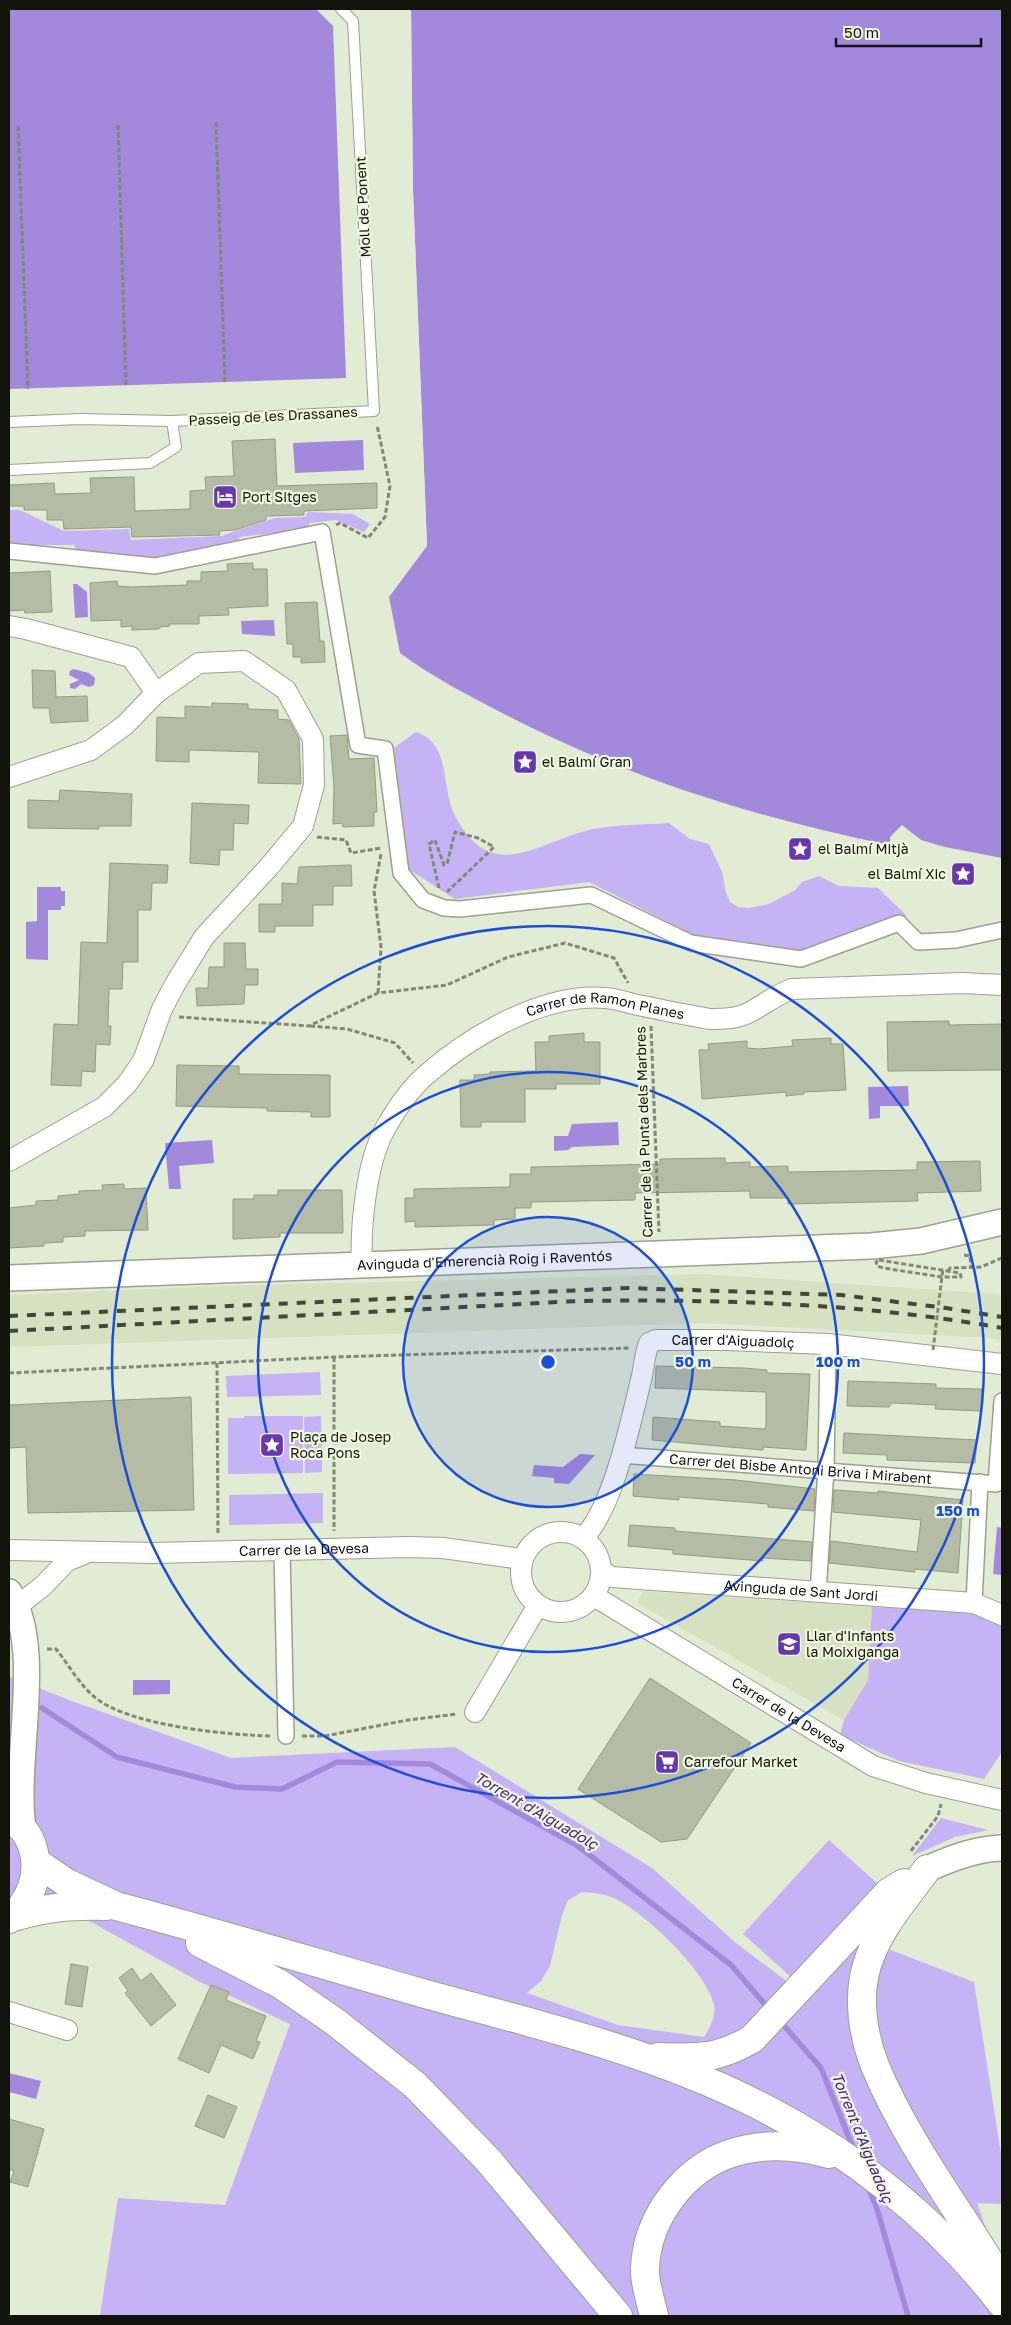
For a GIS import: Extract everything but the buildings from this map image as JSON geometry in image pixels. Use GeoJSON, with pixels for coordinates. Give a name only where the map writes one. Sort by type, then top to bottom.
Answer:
{"type":"FeatureCollection","features":[{"type":"Feature","properties":{"kind":"main road"},"geometry":{"type":"LineString","coordinates":[[11,1918],[31,1893],[36,1862],[32,1845],[16,1822]]}},
{"type":"Feature","properties":{"kind":"main road"},"geometry":{"type":"LineString","coordinates":[[640,2057],[708,2058],[731,2051],[752,2039],[918,1861]]}},
{"type":"Feature","properties":{"kind":"main road"},"geometry":{"type":"LineString","coordinates":[[918,1861],[877,1940],[867,1966],[862,1994],[863,2022],[875,2065],[906,2126],[1002,2282]]}},
{"type":"Feature","properties":{"kind":"main road"},"geometry":{"type":"LineString","coordinates":[[36,1862],[67,1882],[280,1984],[334,2021],[415,2086],[488,2160],[618,2316]]}},
{"type":"Feature","properties":{"kind":"main road"},"geometry":{"type":"LineString","coordinates":[[11,1918],[41,1909],[69,1905],[123,1909],[543,2027],[640,2057],[746,2099],[848,2159],[890,2190],[952,2246],[1002,2304]]}},
{"type":"Feature","properties":{"kind":"main road"},"geometry":{"type":"LineString","coordinates":[[654,2316],[644,2269],[649,2241],[659,2216],[674,2193],[694,2174],[730,2153],[770,2146],[816,2150],[848,2159]]}},
{"type":"Feature","properties":{"kind":"street"},"geometry":{"type":"LineString","coordinates":[[9,551],[155,566],[322,532],[358,745],[384,749],[389,846],[401,873],[423,900],[444,908],[460,909],[591,895],[691,943],[801,959],[899,923],[918,942],[956,940],[1002,930]]}},
{"type":"Feature","properties":{"kind":"street"},"geometry":{"type":"LineString","coordinates":[[9,626],[26,628],[131,657],[156,692]]}},
{"type":"Feature","properties":{"kind":"street"},"geometry":{"type":"LineString","coordinates":[[9,777],[91,750],[125,725],[156,692],[199,663],[244,661],[286,690],[312,739],[314,785],[303,826],[268,868],[204,937],[162,1009],[143,1061],[127,1084],[104,1107],[9,1161]]}},
{"type":"Feature","properties":{"kind":"street","name":"Carrer de Ramon Planes"},"geometry":{"type":"LineString","coordinates":[[362,1266],[362,1223],[376,1151],[384,1130],[425,1076],[488,1030],[556,1002],[606,998],[710,1019],[728,1019],[745,1015],[774,996],[792,989],[963,984],[1002,985]]}},
{"type":"Feature","properties":{"kind":"street","name":"Avinguda d'Emerencià Roig i Raventós"},"geometry":{"type":"LineString","coordinates":[[9,1278],[871,1246],[921,1241],[958,1243],[1002,1222]]}},
{"type":"Feature","properties":{"kind":"street","name":"Carrer d'Aiguadolç"},"geometry":{"type":"LineString","coordinates":[[647,1348],[649,1343],[656,1340],[725,1340],[828,1344],[1002,1364]]}},
{"type":"Feature","properties":{"kind":"street"},"geometry":{"type":"LineString","coordinates":[[818,1593],[826,1469],[828,1344]]}},
{"type":"Feature","properties":{"kind":"street"},"geometry":{"type":"LineString","coordinates":[[584,1537],[600,1514],[621,1455],[647,1348]]}},
{"type":"Feature","properties":{"kind":"street"},"geometry":{"type":"LineString","coordinates":[[974,1603],[980,1482],[996,1484],[1002,1401]]}},
{"type":"Feature","properties":{"kind":"street","name":"Carrer del Bisbe Antoni Briva i Mirabent"},"geometry":{"type":"LineString","coordinates":[[621,1455],[980,1482]]}},
{"type":"Feature","properties":{"kind":"street"},"geometry":{"type":"LineString","coordinates":[[569,1532],[584,1537],[597,1551],[600,1559],[602,1571],[600,1583],[594,1596],[588,1603],[574,1610],[553,1611],[538,1605],[525,1590],[521,1580],[522,1560],[537,1540],[549,1534],[569,1532]]}},
{"type":"Feature","properties":{"kind":"street","name":"Carrer de la Devesa"},"geometry":{"type":"LineString","coordinates":[[9,1550],[48,1549],[86,1553],[443,1548],[522,1560]]}},
{"type":"Feature","properties":{"kind":"street"},"geometry":{"type":"LineString","coordinates":[[282,1550],[286,1736]]}},
{"type":"Feature","properties":{"kind":"street","name":"Carrer de la Devesa"},"geometry":{"type":"LineString","coordinates":[[12,1599],[43,1586],[67,1561],[86,1553]]}},
{"type":"Feature","properties":{"kind":"street","name":"Avinguda de Sant Jordi"},"geometry":{"type":"LineString","coordinates":[[602,1571],[612,1578],[974,1603],[1002,1615]]}},
{"type":"Feature","properties":{"kind":"street","name":"Carrer de la Devesa"},"geometry":{"type":"LineString","coordinates":[[594,1596],[873,1766],[945,1787],[999,1799]]}},
{"type":"Feature","properties":{"kind":"street"},"geometry":{"type":"LineString","coordinates":[[12,1599],[25,1649],[27,1668],[20,1791],[16,1822]]}},
{"type":"Feature","properties":{"kind":"street"},"geometry":{"type":"LineString","coordinates":[[475,1712],[538,1605]]}},
{"type":"Feature","properties":{"kind":"street"},"geometry":{"type":"LineString","coordinates":[[9,1747],[24,1717]]}},
{"type":"Feature","properties":{"kind":"street"},"geometry":{"type":"LineString","coordinates":[[918,1861],[956,1856],[984,1849],[1002,1848]]}},
{"type":"Feature","properties":{"kind":"street"},"geometry":{"type":"LineString","coordinates":[[9,2012],[67,2030]]}},
{"type":"Feature","properties":{"kind":"lane","name":"Moll de Ponent"},"geometry":{"type":"LineString","coordinates":[[341,9],[354,21],[374,411]]}},
{"type":"Feature","properties":{"kind":"lane","name":"Passeig de les Drassanes"},"geometry":{"type":"LineString","coordinates":[[9,422],[80,419],[172,421],[374,411]]}},
{"type":"Feature","properties":{"kind":"lane","name":"Passeig de les Drassanes"},"geometry":{"type":"LineString","coordinates":[[9,470],[150,463],[176,447],[172,421]]}},
{"type":"Feature","properties":{"kind":"path"},"geometry":{"type":"LineString","coordinates":[[216,122],[225,382]]}},
{"type":"Feature","properties":{"kind":"path"},"geometry":{"type":"LineString","coordinates":[[118,125],[126,385]]}},
{"type":"Feature","properties":{"kind":"path"},"geometry":{"type":"LineString","coordinates":[[18,126],[28,389]]}},
{"type":"Feature","properties":{"kind":"path"},"geometry":{"type":"LineString","coordinates":[[322,532],[340,523],[368,538],[385,517],[390,486],[374,411]]}},
{"type":"Feature","properties":{"kind":"path"},"geometry":{"type":"LineString","coordinates":[[303,826],[318,838],[346,840],[351,853],[389,846],[374,891],[381,947],[378,993]]}},
{"type":"Feature","properties":{"kind":"path"},"geometry":{"type":"LineString","coordinates":[[455,832],[478,838],[494,847],[474,866],[441,897],[429,844],[435,840],[444,865],[447,864],[455,832]]}},
{"type":"Feature","properties":{"kind":"path"},"geometry":{"type":"LineString","coordinates":[[309,1026],[378,993],[447,985],[508,957],[565,943],[614,958],[645,1007]]}},
{"type":"Feature","properties":{"kind":"path","name":"Carrer de la Punta dels Marbres"},"geometry":{"type":"LineString","coordinates":[[645,1007],[660,1254]]}},
{"type":"Feature","properties":{"kind":"path"},"geometry":{"type":"LineString","coordinates":[[162,1009],[175,1016],[347,1029],[395,1043],[425,1076]]}},
{"type":"Feature","properties":{"kind":"path"},"geometry":{"type":"LineString","coordinates":[[958,1243],[970,1256],[972,1268]]}},
{"type":"Feature","properties":{"kind":"path"},"geometry":{"type":"LineString","coordinates":[[948,1271],[950,1268],[972,1268],[1002,1258]]}},
{"type":"Feature","properties":{"kind":"path"},"geometry":{"type":"LineString","coordinates":[[876,1262],[960,1273],[961,1277],[942,1277],[883,1268],[877,1266],[876,1262]]}},
{"type":"Feature","properties":{"kind":"path"},"geometry":{"type":"LineString","coordinates":[[933,1350],[944,1268]]}},
{"type":"Feature","properties":{"kind":"path"},"geometry":{"type":"LineString","coordinates":[[9,1373],[334,1357],[647,1348]]}},
{"type":"Feature","properties":{"kind":"path"},"geometry":{"type":"LineString","coordinates":[[334,1357],[334,1549]]}},
{"type":"Feature","properties":{"kind":"path"},"geometry":{"type":"LineString","coordinates":[[217,1364],[218,1552]]}},
{"type":"Feature","properties":{"kind":"path"},"geometry":{"type":"LineString","coordinates":[[25,1649],[56,1649],[80,1681],[98,1699],[128,1714],[196,1731],[286,1736],[325,1736],[408,1720],[475,1712]]}},
{"type":"Feature","properties":{"kind":"path"},"geometry":{"type":"LineString","coordinates":[[918,1861],[938,1816],[945,1787]]}},
{"type":"Feature","properties":{"kind":"shaded area"},"geometry":{"type":"Polygon","coordinates":[[[9,9],[316,9],[333,26],[346,378],[9,389],[9,9]]]}},
{"type":"Feature","properties":{"kind":"shaded area"},"geometry":{"type":"Polygon","coordinates":[[[411,9],[1002,9],[1002,858],[945,847],[921,840],[902,825],[890,837],[890,845],[790,822],[692,793],[644,776],[550,737],[450,685],[400,653],[389,597],[427,546],[413,190],[411,9]]]}},
{"type":"Feature","properties":{"kind":"shaded area"},"geometry":{"type":"Polygon","coordinates":[[[363,440],[364,470],[295,473],[293,443],[363,440]]]}},
{"type":"Feature","properties":{"kind":"shaded area"},"geometry":{"type":"Polygon","coordinates":[[[9,510],[20,510],[64,531],[129,529],[131,540],[221,536],[275,518],[305,517],[308,512],[353,514],[370,524],[364,532],[336,520],[309,523],[309,529],[239,537],[239,543],[156,559],[79,555],[74,545],[9,545],[9,510]]]}},
{"type":"Feature","properties":{"kind":"shaded area"},"geometry":{"type":"Polygon","coordinates":[[[73,584],[77,584],[87,592],[88,617],[75,618],[73,584]]]}},
{"type":"Feature","properties":{"kind":"shaded area"},"geometry":{"type":"Polygon","coordinates":[[[274,620],[275,636],[242,634],[241,621],[274,620]]]}},
{"type":"Feature","properties":{"kind":"shaded area"},"geometry":{"type":"Polygon","coordinates":[[[73,669],[89,673],[95,678],[94,685],[89,687],[81,684],[75,689],[70,688],[70,684],[79,680],[69,675],[73,669]]]}},
{"type":"Feature","properties":{"kind":"shaded area"},"geometry":{"type":"Polygon","coordinates":[[[416,732],[427,738],[435,746],[440,756],[450,804],[455,816],[470,837],[485,850],[501,854],[518,854],[602,827],[669,823],[690,839],[709,844],[722,872],[726,893],[730,902],[738,907],[750,908],[769,904],[795,890],[802,882],[819,876],[839,886],[878,888],[907,916],[799,953],[694,935],[589,882],[455,899],[408,869],[394,748],[416,732]]]}},
{"type":"Feature","properties":{"kind":"shaded area"},"geometry":{"type":"Polygon","coordinates":[[[37,887],[61,887],[61,891],[65,891],[65,906],[61,906],[61,910],[48,910],[48,960],[26,959],[26,922],[37,921],[37,887]]]}},
{"type":"Feature","properties":{"kind":"shaded area"},"geometry":{"type":"Polygon","coordinates":[[[908,1086],[909,1106],[880,1106],[880,1118],[869,1119],[868,1087],[908,1086]]]}},
{"type":"Feature","properties":{"kind":"shaded area"},"geometry":{"type":"Polygon","coordinates":[[[618,1122],[619,1145],[572,1147],[568,1150],[554,1151],[554,1136],[568,1136],[572,1124],[618,1122]]]}},
{"type":"Feature","properties":{"kind":"shaded area"},"geometry":{"type":"Polygon","coordinates":[[[212,1140],[214,1163],[179,1166],[181,1189],[169,1189],[165,1143],[212,1140]]]}},
{"type":"Feature","properties":{"kind":"shaded area"},"geometry":{"type":"Polygon","coordinates":[[[703,1274],[996,1294],[1002,1296],[1002,1341],[991,1338],[702,1323],[9,1347],[9,1295],[219,1286],[703,1274]]]}},
{"type":"Feature","properties":{"kind":"shaded area"},"geometry":{"type":"Polygon","coordinates":[[[320,1372],[321,1395],[227,1397],[226,1376],[320,1372]]]}},
{"type":"Feature","properties":{"kind":"shaded area"},"geometry":{"type":"Polygon","coordinates":[[[245,1416],[303,1416],[303,1473],[228,1474],[228,1418],[244,1418],[245,1416]]]}},
{"type":"Feature","properties":{"kind":"shaded area"},"geometry":{"type":"Polygon","coordinates":[[[321,1416],[322,1472],[305,1473],[304,1417],[321,1416]]]}},
{"type":"Feature","properties":{"kind":"shaded area"},"geometry":{"type":"Polygon","coordinates":[[[580,1454],[595,1455],[569,1484],[554,1483],[554,1478],[532,1476],[534,1465],[563,1467],[580,1454]]]}},
{"type":"Feature","properties":{"kind":"shaded area"},"geometry":{"type":"Polygon","coordinates":[[[323,1493],[323,1523],[229,1525],[229,1495],[323,1493]]]}},
{"type":"Feature","properties":{"kind":"shaded area"},"geometry":{"type":"Polygon","coordinates":[[[997,1527],[1002,1528],[1002,1575],[993,1574],[997,1527]]]}},
{"type":"Feature","properties":{"kind":"shaded area","name":"Llar d'Infants la Moixiganga"},"geometry":{"type":"Polygon","coordinates":[[[643,1591],[872,1607],[868,1680],[844,1720],[637,1603],[643,1591]]]}},
{"type":"Feature","properties":{"kind":"shaded area"},"geometry":{"type":"Polygon","coordinates":[[[872,1607],[975,1612],[1002,1624],[1002,1752],[984,1779],[899,1761],[840,1735],[844,1720],[868,1680],[872,1607]]]}},
{"type":"Feature","properties":{"kind":"shaded area"},"geometry":{"type":"Polygon","coordinates":[[[9,1676],[69,1700],[231,1758],[455,1747],[652,1868],[736,1943],[789,1983],[862,1939],[974,1982],[1002,2160],[1002,2204],[977,2203],[988,2234],[1002,2254],[1002,2316],[100,2316],[118,2198],[225,2205],[290,2024],[198,1981],[80,1916],[16,1930],[9,1935],[9,1676]],[[582,1892],[568,1900],[562,1915],[550,1966],[541,1981],[527,1993],[618,2025],[704,2037],[713,2018],[714,2005],[709,1992],[688,1961],[658,1930],[629,1907],[612,1897],[582,1892]]]}},
{"type":"Feature","properties":{"kind":"shaded area"},"geometry":{"type":"Polygon","coordinates":[[[133,1680],[170,1680],[170,1694],[133,1695],[133,1680]]]}},
{"type":"Feature","properties":{"kind":"shaded area"},"geometry":{"type":"Polygon","coordinates":[[[941,1818],[988,1830],[955,1837],[912,1856],[941,1818]]]}},
{"type":"Feature","properties":{"kind":"shaded area"},"geometry":{"type":"Polygon","coordinates":[[[829,1840],[877,1883],[791,1977],[743,1934],[829,1840]]]}},
{"type":"Feature","properties":{"kind":"shaded area"},"geometry":{"type":"Polygon","coordinates":[[[9,2073],[41,2081],[36,2099],[9,2092],[9,2073]]]}},
{"type":"Feature","properties":{"kind":"pier"},"geometry":{"type":"Polygon","coordinates":[[[408,9],[411,9],[413,190],[427,546],[424,547],[410,190],[408,9]]]}},
{"type":"Feature","properties":{"kind":"waterway","name":"Torrent d'Aiguadolç"},"geometry":{"type":"LineString","coordinates":[[42,1708],[117,1757],[235,1787],[282,1789],[337,1762],[430,1764],[578,1846],[731,1965],[769,2009]]}},
{"type":"Feature","properties":{"kind":"waterway","name":"Torrent d'Aiguadolç"},"geometry":{"type":"LineString","coordinates":[[780,2021],[821,2068],[854,2150]]}},
{"type":"Feature","properties":{"kind":"waterway","name":"Torrent d'Aiguadolç"},"geometry":{"type":"LineString","coordinates":[[868,2187],[877,2209],[908,2316]]}},
{"type":"Feature","properties":{"kind":"railway"},"geometry":{"type":"LineString","coordinates":[[9,1316],[628,1288],[841,1295],[1002,1317]]}},
{"type":"Feature","properties":{"kind":"railway"},"geometry":{"type":"LineString","coordinates":[[9,1331],[578,1301],[791,1304],[897,1313],[1002,1328]]}},
{"type":"Feature","properties":{"kind":"place","name":"Port Sitges"},"geometry":{"type":"Point","coordinates":[225,497]}},
{"type":"Feature","properties":{"kind":"place","name":"el Balmí Gran"},"geometry":{"type":"Point","coordinates":[525,762]}},
{"type":"Feature","properties":{"kind":"place","name":"el Balmí Mitjà"},"geometry":{"type":"Point","coordinates":[800,849]}},
{"type":"Feature","properties":{"kind":"place","name":"el Balmí Xic"},"geometry":{"type":"Point","coordinates":[963,874]}},
{"type":"Feature","properties":{"kind":"place","name":"Plaça de Josep Roca Pons"},"geometry":{"type":"Point","coordinates":[272,1445]}},
{"type":"Feature","properties":{"kind":"place","name":"Llar d'Infants la Moixiganga"},"geometry":{"type":"Point","coordinates":[789,1644]}},
{"type":"Feature","properties":{"kind":"place","name":"Carrefour Market"},"geometry":{"type":"Point","coordinates":[667,1762]}}]}
